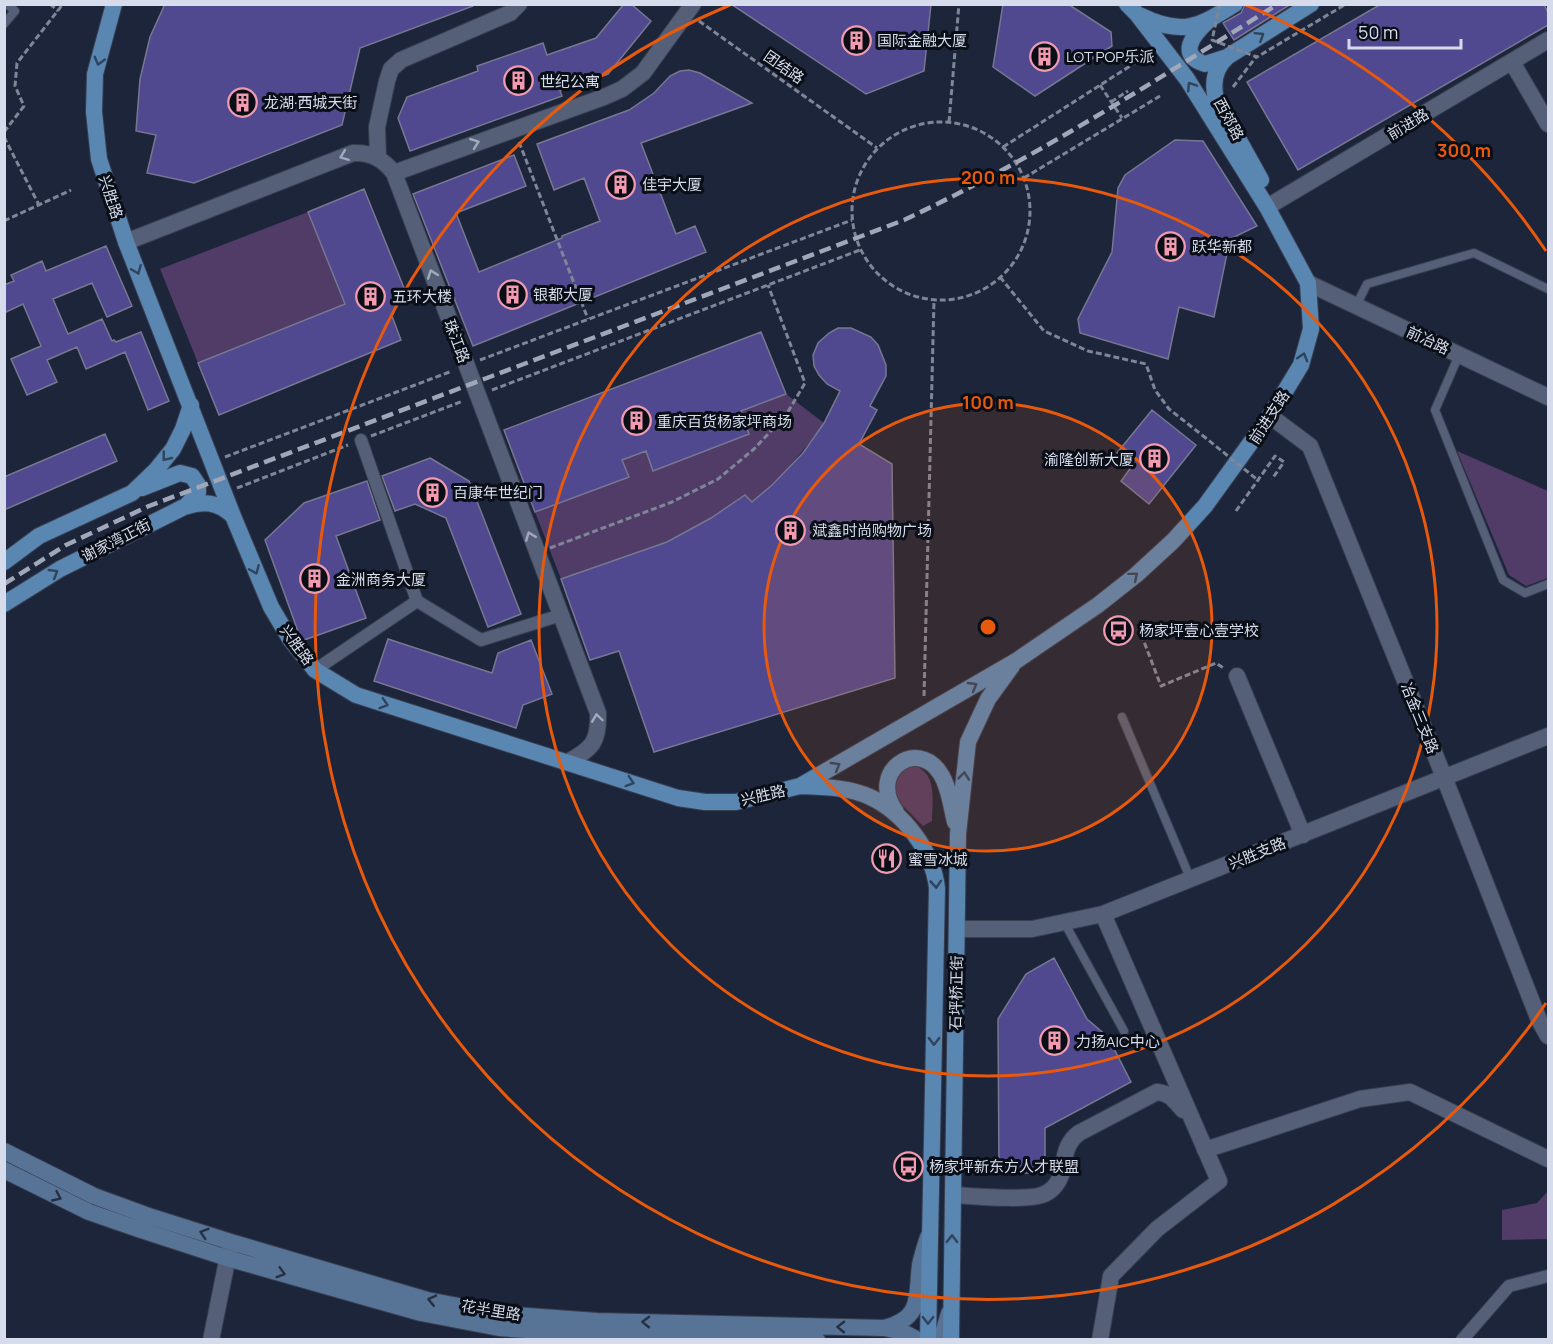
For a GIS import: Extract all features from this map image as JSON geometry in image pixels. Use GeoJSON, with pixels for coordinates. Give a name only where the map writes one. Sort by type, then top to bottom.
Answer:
{"type":"FeatureCollection","features":[{"type":"Feature","properties":{"kind":"main road","name":"兴胜路"},"geometry":{"type":"LineString","coordinates":[[114,4],[95,74],[94,112],[99,159],[126,242],[271,607],[290,639],[315,670],[356,695],[678,798],[705,802],[736,802],[800,786],[922,716]]}},
{"type":"Feature","properties":{"kind":"main road"},"geometry":{"type":"LineString","coordinates":[[1235,4],[1207,22],[1191,39],[1190,50],[1195,59],[1205,64],[1227,57],[1311,4]]}},
{"type":"Feature","properties":{"kind":"main road"},"geometry":{"type":"LineString","coordinates":[[1132,9],[1158,24],[1170,27],[1194,26],[1207,22]]}},
{"type":"Feature","properties":{"kind":"main road","name":"前进支路"},"geometry":{"type":"LineString","coordinates":[[922,716],[1016,661],[1098,605],[1136,575],[1173,541],[1212,497],[1270,416],[1301,365],[1311,329],[1308,283],[1267,207],[1187,79],[1132,9]]}},
{"type":"Feature","properties":{"kind":"main road","name":"西郊路"},"geometry":{"type":"LineString","coordinates":[[1227,57],[1218,68],[1216,75],[1214,91],[1216,99],[1261,176],[1267,207]]}},
{"type":"Feature","properties":{"kind":"main road"},"geometry":{"type":"LineString","coordinates":[[132,492],[156,470],[173,449],[191,405]]}},
{"type":"Feature","properties":{"kind":"main road"},"geometry":{"type":"LineString","coordinates":[[4,562],[39,536],[132,492],[180,473],[192,476],[198,485],[198,493],[184,507]]}},
{"type":"Feature","properties":{"kind":"main road","name":"谢家湾正街"},"geometry":{"type":"LineString","coordinates":[[4,604],[60,569],[184,507],[201,502],[213,503],[224,508],[233,516]]}},
{"type":"Feature","properties":{"kind":"main road","name":"石坪桥正街"},"geometry":{"type":"LineString","coordinates":[[951,1340],[958,834],[968,742],[988,699],[1016,661]]}},
{"type":"Feature","properties":{"kind":"main road"},"geometry":{"type":"LineString","coordinates":[[903,822],[890,804],[886,784],[899,764],[914,758],[922,759],[936,767],[945,781],[958,834]]}},
{"type":"Feature","properties":{"kind":"main road","name":"石坪桥正街"},"geometry":{"type":"LineString","coordinates":[[800,786],[834,788],[870,796],[903,822],[925,849],[936,874],[928,1340]]}},
{"type":"Feature","properties":{"kind":"main road","name":"花半里路"},"geometry":{"type":"LineString","coordinates":[[4,1151],[94,1196],[229,1250]]}},
{"type":"Feature","properties":{"kind":"main road","name":"花半里路"},"geometry":{"type":"LineString","coordinates":[[4,1170],[89,1212],[229,1250],[421,1313],[499,1327],[596,1337],[817,1340]]}},
{"type":"Feature","properties":{"kind":"main road"},"geometry":{"type":"LineString","coordinates":[[884,1328],[903,1321],[915,1308],[921,1259],[931,1228]]}},
{"type":"Feature","properties":{"kind":"main road"},"geometry":{"type":"LineString","coordinates":[[938,1340],[944,1330],[951,1305]]}},
{"type":"Feature","properties":{"kind":"main road","name":"花半里路"},"geometry":{"type":"LineString","coordinates":[[499,1327],[597,1321],[884,1328]]}},
{"type":"Feature","properties":{"kind":"main road"},"geometry":{"type":"LineString","coordinates":[[884,1328],[903,1332],[918,1340]]}},
{"type":"Feature","properties":{"kind":"street"},"geometry":{"type":"LineString","coordinates":[[378,158],[377,127],[391,69],[401,60],[510,13],[519,4]]}},
{"type":"Feature","properties":{"kind":"street"},"geometry":{"type":"LineString","coordinates":[[126,242],[353,153],[368,153],[378,158],[394,173],[604,98],[622,89],[643,73],[690,9]]}},
{"type":"Feature","properties":{"kind":"street","name":"前进路"},"geometry":{"type":"LineString","coordinates":[[1267,207],[1548,40]]}},
{"type":"Feature","properties":{"kind":"street"},"geometry":{"type":"LineString","coordinates":[[1512,62],[1548,124]]}},
{"type":"Feature","properties":{"kind":"street","name":"珠江路"},"geometry":{"type":"LineString","coordinates":[[394,173],[598,713],[599,729],[595,741],[568,762]]}},
{"type":"Feature","properties":{"kind":"street","name":"前冶路"},"geometry":{"type":"LineString","coordinates":[[1308,283],[1548,397]]}},
{"type":"Feature","properties":{"kind":"street","name":"冶金三支路"},"geometry":{"type":"LineString","coordinates":[[1270,416],[1310,446],[1444,777],[1539,1020],[1548,1036]]}},
{"type":"Feature","properties":{"kind":"street"},"geometry":{"type":"LineString","coordinates":[[362,440],[417,601],[481,640],[561,615]]}},
{"type":"Feature","properties":{"kind":"street"},"geometry":{"type":"LineString","coordinates":[[315,670],[417,601]]}},
{"type":"Feature","properties":{"kind":"street"},"geometry":{"type":"LineString","coordinates":[[1237,676],[1303,835]]}},
{"type":"Feature","properties":{"kind":"street","name":"兴胜支路"},"geometry":{"type":"LineString","coordinates":[[957,929],[1032,928],[1103,914],[1548,736]]}},
{"type":"Feature","properties":{"kind":"street"},"geometry":{"type":"LineString","coordinates":[[1100,1340],[1111,1276],[1157,1229],[1219,1181],[1103,914]]}},
{"type":"Feature","properties":{"kind":"street"},"geometry":{"type":"LineString","coordinates":[[1205,1150],[1360,1100],[1410,1092],[1548,1159]]}},
{"type":"Feature","properties":{"kind":"street"},"geometry":{"type":"LineString","coordinates":[[953,1195],[1024,1197],[1043,1194],[1051,1190],[1060,1177],[1066,1149],[1075,1136],[1151,1093],[1169,1095],[1194,1123]]}},
{"type":"Feature","properties":{"kind":"street"},"geometry":{"type":"LineString","coordinates":[[211,1340],[229,1250]]}},
{"type":"Feature","properties":{"kind":"street"},"geometry":{"type":"LineString","coordinates":[[1462,1340],[1509,1286],[1548,1276]]}},
{"type":"Feature","properties":{"kind":"lane"},"geometry":{"type":"LineString","coordinates":[[4,24],[15,11],[7,4]]}},
{"type":"Feature","properties":{"kind":"lane"},"geometry":{"type":"LineString","coordinates":[[1356,306],[1367,284],[1474,254],[1548,289]]}},
{"type":"Feature","properties":{"kind":"lane"},"geometry":{"type":"LineString","coordinates":[[1459,355],[1435,410],[1503,580],[1525,593],[1548,584]]}},
{"type":"Feature","properties":{"kind":"lane"},"geometry":{"type":"LineString","coordinates":[[1122,717],[1191,880]]}},
{"type":"Feature","properties":{"kind":"lane"},"geometry":{"type":"LineString","coordinates":[[1064,922],[1124,1031]]}},
{"type":"Feature","properties":{"kind":"path"},"geometry":{"type":"LineString","coordinates":[[50,4],[58,11]]}},
{"type":"Feature","properties":{"kind":"path"},"geometry":{"type":"LineString","coordinates":[[4,132],[24,106],[15,86],[17,63],[63,4]]}},
{"type":"Feature","properties":{"kind":"path"},"geometry":{"type":"LineString","coordinates":[[949,122],[959,4]]}},
{"type":"Feature","properties":{"kind":"path"},"geometry":{"type":"LineString","coordinates":[[1220,4],[1212,40],[1257,57]]}},
{"type":"Feature","properties":{"kind":"path"},"geometry":{"type":"LineString","coordinates":[[1233,87],[1257,57],[1346,4]]}},
{"type":"Feature","properties":{"kind":"path","name":"团结路"},"geometry":{"type":"LineString","coordinates":[[690,9],[878,148]]}},
{"type":"Feature","properties":{"kind":"path"},"geometry":{"type":"LineString","coordinates":[[1002,147],[1138,61]]}},
{"type":"Feature","properties":{"kind":"path"},"geometry":{"type":"LineString","coordinates":[[1100,85],[1122,118]]}},
{"type":"Feature","properties":{"kind":"path"},"geometry":{"type":"LineString","coordinates":[[1111,102],[1128,91]]}},
{"type":"Feature","properties":{"kind":"path"},"geometry":{"type":"LineString","coordinates":[[1023,178],[1160,96]]}},
{"type":"Feature","properties":{"kind":"path"},"geometry":{"type":"LineString","coordinates":[[949,122],[969,126],[987,134],[1015,161],[1023,178],[1030,204],[1028,231],[1017,256],[1000,278],[981,291],[958,298],[934,300],[912,295],[891,285],[873,269],[861,250],[852,220],[852,199],[857,178],[867,160],[878,148],[901,130],[924,123],[949,122]]}},
{"type":"Feature","properties":{"kind":"path"},"geometry":{"type":"LineString","coordinates":[[514,129],[588,320]]}},
{"type":"Feature","properties":{"kind":"path"},"geometry":{"type":"LineString","coordinates":[[4,137],[39,205]]}},
{"type":"Feature","properties":{"kind":"path"},"geometry":{"type":"LineString","coordinates":[[4,221],[71,190]]}},
{"type":"Feature","properties":{"kind":"path"},"geometry":{"type":"LineString","coordinates":[[212,462],[852,220]]}},
{"type":"Feature","properties":{"kind":"path"},"geometry":{"type":"LineString","coordinates":[[224,493],[861,250]]}},
{"type":"Feature","properties":{"kind":"path"},"geometry":{"type":"LineString","coordinates":[[1000,278],[1044,331],[1088,351],[1146,364],[1155,390],[1169,409],[1259,481]]}},
{"type":"Feature","properties":{"kind":"path"},"geometry":{"type":"LineString","coordinates":[[537,553],[672,502],[718,479],[754,449],[786,415],[805,383],[768,285]]}},
{"type":"Feature","properties":{"kind":"path"},"geometry":{"type":"LineString","coordinates":[[922,716],[926,657],[934,300]]}},
{"type":"Feature","properties":{"kind":"path"},"geometry":{"type":"LineString","coordinates":[[1236,511],[1275,456],[1284,462],[1272,479]]}},
{"type":"Feature","properties":{"kind":"path"},"geometry":{"type":"LineString","coordinates":[[1138,626],[1161,686],[1216,663]]}},
{"type":"Feature","properties":{"kind":"shaded area"},"geometry":{"type":"Polygon","coordinates":[[[308,212],[345,304],[198,363],[160,269],[308,212]]]}},
{"type":"Feature","properties":{"kind":"shaded area"},"geometry":{"type":"Polygon","coordinates":[[[786,394],[824,423],[791,465],[752,502],[744,495],[711,518],[667,542],[561,579],[535,512],[628,477],[622,460],[646,451],[654,470],[749,434],[741,411],[786,394]]]}},
{"type":"Feature","properties":{"kind":"shaded area"},"geometry":{"type":"Polygon","coordinates":[[[1457,451],[1548,491],[1548,578],[1526,586],[1509,575],[1457,451]]]}},
{"type":"Feature","properties":{"kind":"shaded area"},"geometry":{"type":"Polygon","coordinates":[[[915,766],[927,775],[932,789],[932,821],[923,826],[896,799],[892,787],[903,768],[915,766]]]}},
{"type":"Feature","properties":{"kind":"shaded area"},"geometry":{"type":"Polygon","coordinates":[[[1548,1191],[1548,1239],[1502,1240],[1502,1210],[1537,1203],[1548,1191]]]}},
{"type":"Feature","properties":{"kind":"building","name":"龙湖·西城天街"},"geometry":{"type":"Polygon","coordinates":[[[165,4],[473,4],[473,6],[360,48],[342,125],[194,183],[147,173],[156,135],[136,131],[140,79],[150,37],[165,4]]]}},
{"type":"Feature","properties":{"kind":"building"},"geometry":{"type":"Polygon","coordinates":[[[624,4],[631,4],[651,21],[608,74],[560,91],[562,96],[410,151],[398,118],[407,97],[478,71],[477,66],[543,43],[547,55],[596,38],[624,4]]]}},
{"type":"Feature","properties":{"kind":"building","name":"国际金融大厦"},"geometry":{"type":"Polygon","coordinates":[[[731,4],[931,4],[924,71],[866,94],[731,4]]]}},
{"type":"Feature","properties":{"kind":"building","name":"LOT POP乐派"},"geometry":{"type":"Polygon","coordinates":[[[1003,4],[1068,4],[1111,32],[1112,46],[1035,96],[993,67],[1003,4]]]}},
{"type":"Feature","properties":{"kind":"building"},"geometry":{"type":"Polygon","coordinates":[[[1245,4],[1291,4],[1234,40],[1223,23],[1241,13],[1245,4]]]}},
{"type":"Feature","properties":{"kind":"building"},"geometry":{"type":"Polygon","coordinates":[[[1381,4],[1544,4],[1548,13],[1548,25],[1298,170],[1247,82],[1381,4]]]}},
{"type":"Feature","properties":{"kind":"building"},"geometry":{"type":"Polygon","coordinates":[[[689,70],[700,73],[752,103],[641,143],[676,234],[695,226],[706,252],[473,346],[413,194],[514,155],[526,186],[456,213],[479,272],[600,221],[584,178],[554,190],[537,144],[629,110],[654,93],[670,76],[689,70]]]}},
{"type":"Feature","properties":{"kind":"building","name":"跃华新都"},"geometry":{"type":"Polygon","coordinates":[[[1175,140],[1203,141],[1257,226],[1230,239],[1214,317],[1179,307],[1168,359],[1080,333],[1078,319],[1112,252],[1118,188],[1125,175],[1175,140]]]}},
{"type":"Feature","properties":{"kind":"building","name":"五环大楼"},"geometry":{"type":"Polygon","coordinates":[[[364,189],[404,288],[392,316],[401,340],[219,415],[198,363],[345,304],[308,212],[364,189]]]}},
{"type":"Feature","properties":{"kind":"building"},"geometry":{"type":"Polygon","coordinates":[[[106,246],[132,306],[107,317],[92,283],[53,299],[68,334],[102,319],[112,341],[116,342],[141,332],[169,401],[148,410],[125,352],[86,369],[77,347],[47,360],[57,382],[27,395],[11,359],[41,346],[23,304],[4,313],[4,285],[14,281],[11,275],[42,261],[46,271],[106,246]]]}},
{"type":"Feature","properties":{"kind":"building","name":"斌鑫时尚购物广场"},"geometry":{"type":"Polygon","coordinates":[[[838,328],[851,328],[871,337],[878,345],[886,365],[886,376],[870,406],[877,410],[859,444],[892,464],[895,678],[654,752],[619,651],[590,660],[561,579],[667,542],[711,518],[745,495],[752,502],[772,485],[803,453],[824,423],[840,391],[827,384],[819,375],[814,366],[813,355],[818,343],[838,328]]]}},
{"type":"Feature","properties":{"kind":"building","name":"重庆百货杨家坪商场"},"geometry":{"type":"Polygon","coordinates":[[[761,332],[786,394],[741,411],[749,434],[653,471],[646,451],[622,460],[629,477],[535,512],[504,430],[761,332]]]}},
{"type":"Feature","properties":{"kind":"building","name":"渝隆创新大厦"},"geometry":{"type":"Polygon","coordinates":[[[1152,410],[1196,445],[1149,504],[1121,481],[1132,466],[1117,453],[1152,410]]]}},
{"type":"Feature","properties":{"kind":"building"},"geometry":{"type":"Polygon","coordinates":[[[105,434],[117,461],[4,510],[4,477],[105,434]]]}},
{"type":"Feature","properties":{"kind":"building"},"geometry":{"type":"Polygon","coordinates":[[[430,458],[469,481],[521,614],[488,627],[446,518],[415,504],[395,511],[382,476],[430,458]]]}},
{"type":"Feature","properties":{"kind":"building","name":"金洲商务大厦"},"geometry":{"type":"Polygon","coordinates":[[[367,481],[380,520],[336,536],[366,618],[304,640],[299,634],[265,540],[304,503],[367,481]]]}},
{"type":"Feature","properties":{"kind":"building"},"geometry":{"type":"Polygon","coordinates":[[[388,639],[492,673],[498,653],[531,640],[552,694],[523,705],[516,728],[374,681],[388,639]]]}},
{"type":"Feature","properties":{"kind":"building"},"geometry":{"type":"Polygon","coordinates":[[[1054,958],[1087,1019],[1108,1037],[1131,1082],[1045,1128],[1045,1173],[999,1173],[998,1019],[1026,974],[1054,958]]]}},
{"type":"Feature","properties":{"kind":"railway"},"geometry":{"type":"LineString","coordinates":[[4,584],[66,545],[149,506],[904,220],[1047,145],[1278,4]]}},
{"type":"Feature","properties":{"kind":"place","name":"国际金融大厦"},"geometry":{"type":"Point","coordinates":[856,40]}},
{"type":"Feature","properties":{"kind":"place","name":"LOT POP乐派"},"geometry":{"type":"Point","coordinates":[1045,56]}},
{"type":"Feature","properties":{"kind":"place","name":"世纪公寓"},"geometry":{"type":"Point","coordinates":[519,81]}},
{"type":"Feature","properties":{"kind":"place","name":"龙湖·西城天街"},"geometry":{"type":"Point","coordinates":[243,102]}},
{"type":"Feature","properties":{"kind":"place","name":"佳宇大厦"},"geometry":{"type":"Point","coordinates":[621,184]}},
{"type":"Feature","properties":{"kind":"place","name":"跃华新都"},"geometry":{"type":"Point","coordinates":[1171,246]}},
{"type":"Feature","properties":{"kind":"place","name":"银都大厦"},"geometry":{"type":"Point","coordinates":[512,294]}},
{"type":"Feature","properties":{"kind":"place","name":"五环大楼"},"geometry":{"type":"Point","coordinates":[371,296]}},
{"type":"Feature","properties":{"kind":"place","name":"重庆百货杨家坪商场"},"geometry":{"type":"Point","coordinates":[636,421]}},
{"type":"Feature","properties":{"kind":"place","name":"渝隆创新大厦"},"geometry":{"type":"Point","coordinates":[1155,459]}},
{"type":"Feature","properties":{"kind":"place","name":"百康年世纪门"},"geometry":{"type":"Point","coordinates":[432,492]}},
{"type":"Feature","properties":{"kind":"place","name":"斌鑫时尚购物广场"},"geometry":{"type":"Point","coordinates":[791,530]}},
{"type":"Feature","properties":{"kind":"place","name":"金洲商务大厦"},"geometry":{"type":"Point","coordinates":[315,579]}},
{"type":"Feature","properties":{"kind":"place","name":"杨家坪壹心壹学校"},"geometry":{"type":"Point","coordinates":[1118,630]}},
{"type":"Feature","properties":{"kind":"place","name":"蜜雪冰城"},"geometry":{"type":"Point","coordinates":[887,859]}},
{"type":"Feature","properties":{"kind":"place","name":"力扬AIC中心"},"geometry":{"type":"Point","coordinates":[1055,1041]}},
{"type":"Feature","properties":{"kind":"place","name":"杨家坪新东方人才联盟"},"geometry":{"type":"Point","coordinates":[908,1166]}}]}
